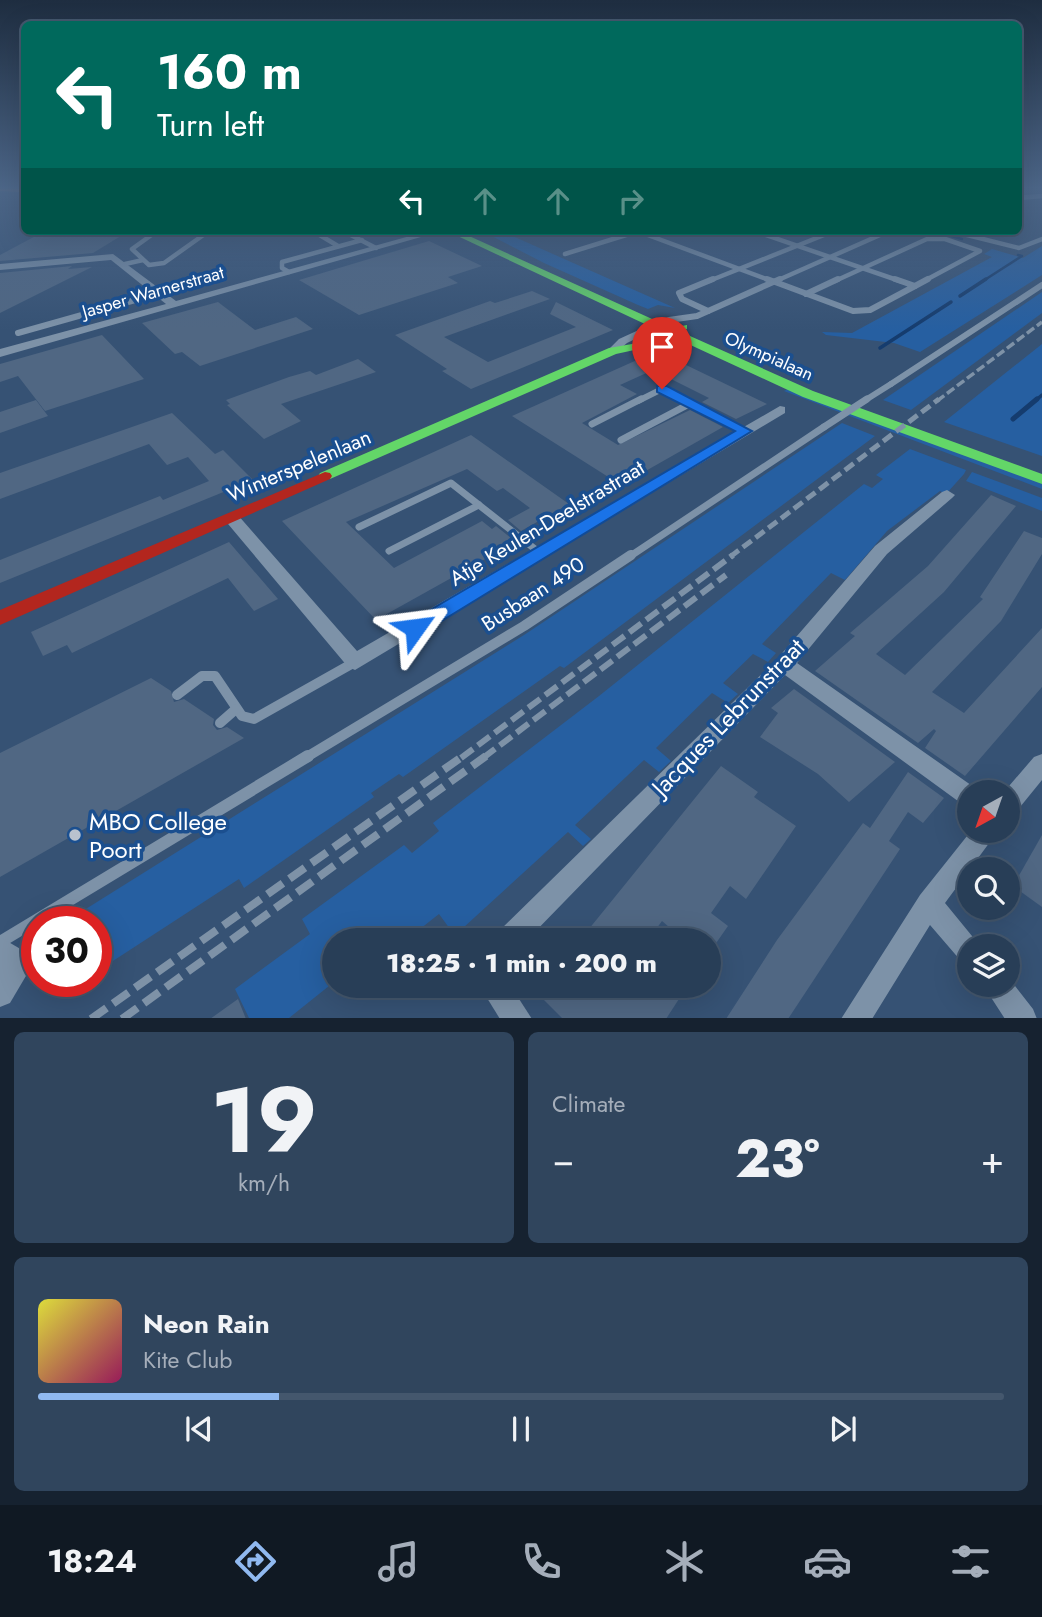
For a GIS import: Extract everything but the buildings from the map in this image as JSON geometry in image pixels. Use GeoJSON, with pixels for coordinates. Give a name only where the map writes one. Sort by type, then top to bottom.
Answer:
{"type":"FeatureCollection","features":[{"type":"Feature","properties":{"kind":"street","name":"Jasper Warnerstraat"},"geometry":{"type":"LineString","coordinates":[[0,353],[423,235]]}},
{"type":"Feature","properties":{"kind":"street","name":"Olympialaan"},"geometry":{"type":"LineString","coordinates":[[460,235],[670,326],[818,386],[1042,465]]}},
{"type":"Feature","properties":{"kind":"street","name":"Olympialaan"},"geometry":{"type":"LineString","coordinates":[[476,235],[808,394],[1042,478]]}},
{"type":"Feature","properties":{"kind":"street"},"geometry":{"type":"LineString","coordinates":[[0,267],[105,256],[119,259],[173,304]]}},
{"type":"Feature","properties":{"kind":"street","name":"Winterspelenlaan"},"geometry":{"type":"LineString","coordinates":[[0,618],[613,351],[635,347],[670,326]]}},
{"type":"Feature","properties":{"kind":"street","name":"Atje Keulen-Deelstrastraat"},"geometry":{"type":"LineString","coordinates":[[355,662],[780,410]]}},
{"type":"Feature","properties":{"kind":"street","name":"Jacques Lebrunstraat"},"geometry":{"type":"LineString","coordinates":[[520,928],[784,664],[881,550],[947,495]]}},
{"type":"Feature","properties":{"kind":"street"},"geometry":{"type":"LineString","coordinates":[[231,518],[355,662]]}},
{"type":"Feature","properties":{"kind":"street"},"geometry":{"type":"LineString","coordinates":[[784,664],[957,788]]}},
{"type":"Feature","properties":{"kind":"street"},"geometry":{"type":"LineString","coordinates":[[1020,790],[1042,764]]}},
{"type":"Feature","properties":{"kind":"street"},"geometry":{"type":"LineString","coordinates":[[855,1018],[929,904],[976,844]]}},
{"type":"Feature","properties":{"kind":"street"},"geometry":{"type":"LineString","coordinates":[[929,904],[957,937]]}},
{"type":"Feature","properties":{"kind":"street"},"geometry":{"type":"LineString","coordinates":[[0,993],[19,964],[3,943]]}},
{"type":"Feature","properties":{"kind":"street"},"geometry":{"type":"LineString","coordinates":[[1006,997],[1023,1018]]}},
{"type":"Feature","properties":{"kind":"street"},"geometry":{"type":"LineString","coordinates":[[503,998],[518,1018]]}},
{"type":"Feature","properties":{"kind":"lane"},"geometry":{"type":"LineString","coordinates":[[151,235],[132,249],[149,265],[162,264],[203,235]]}},
{"type":"Feature","properties":{"kind":"lane"},"geometry":{"type":"LineString","coordinates":[[320,235],[338,246]]}},
{"type":"Feature","properties":{"kind":"lane"},"geometry":{"type":"LineString","coordinates":[[352,235],[376,248]]}},
{"type":"Feature","properties":{"kind":"lane"},"geometry":{"type":"LineString","coordinates":[[565,254],[625,235]]}},
{"type":"Feature","properties":{"kind":"lane"},"geometry":{"type":"LineString","coordinates":[[649,235],[846,310],[865,311],[980,253],[958,243],[927,239],[806,294]]}},
{"type":"Feature","properties":{"kind":"lane"},"geometry":{"type":"LineString","coordinates":[[765,235],[915,286]]}},
{"type":"Feature","properties":{"kind":"lane"},"geometry":{"type":"LineString","coordinates":[[708,312],[682,299],[679,293],[824,235]]}},
{"type":"Feature","properties":{"kind":"lane"},"geometry":{"type":"LineString","coordinates":[[670,326],[680,316],[697,316],[708,312],[880,235]]}},
{"type":"Feature","properties":{"kind":"lane"},"geometry":{"type":"LineString","coordinates":[[962,235],[1024,248],[1042,239]]}},
{"type":"Feature","properties":{"kind":"lane"},"geometry":{"type":"LineString","coordinates":[[958,243],[974,239]]}},
{"type":"Feature","properties":{"kind":"lane"},"geometry":{"type":"LineString","coordinates":[[289,272],[280,265],[282,262],[362,240]]}},
{"type":"Feature","properties":{"kind":"lane"},"geometry":{"type":"LineString","coordinates":[[125,264],[143,260]]}},
{"type":"Feature","properties":{"kind":"lane","name":"Busbaan 490"},"geometry":{"type":"LineString","coordinates":[[3,943],[524,626],[1042,285]]}},
{"type":"Feature","properties":{"kind":"lane"},"geometry":{"type":"LineString","coordinates":[[18,332],[160,293]]}},
{"type":"Feature","properties":{"kind":"lane"},"geometry":{"type":"LineString","coordinates":[[670,326],[697,321],[697,316]]}},
{"type":"Feature","properties":{"kind":"lane"},"geometry":{"type":"LineString","coordinates":[[592,424],[662,389],[745,431]]}},
{"type":"Feature","properties":{"kind":"lane"},"geometry":{"type":"LineString","coordinates":[[621,440],[691,404]]}},
{"type":"Feature","properties":{"kind":"lane"},"geometry":{"type":"LineString","coordinates":[[359,527],[451,483],[540,553]]}},
{"type":"Feature","properties":{"kind":"lane"},"geometry":{"type":"LineString","coordinates":[[389,551],[479,505]]}},
{"type":"Feature","properties":{"kind":"lane"},"geometry":{"type":"LineString","coordinates":[[177,695],[198,678],[211,675],[218,678],[236,709],[247,718],[261,717],[355,662]]}},
{"type":"Feature","properties":{"kind":"lane"},"geometry":{"type":"LineString","coordinates":[[220,723],[236,709]]}},
{"type":"Feature","properties":{"kind":"shaded area"},"geometry":{"type":"Polygon","coordinates":[[[490,235],[510,235],[675,308],[658,305],[648,309],[544,263],[490,235]]]}},
{"type":"Feature","properties":{"kind":"shaded area"},"geometry":{"type":"Polygon","coordinates":[[[1042,246],[1042,275],[920,352],[894,343],[826,335],[822,332],[852,333],[992,257],[984,254],[992,249],[1023,258],[1042,246]]]}},
{"type":"Feature","properties":{"kind":"shaded area"},"geometry":{"type":"Polygon","coordinates":[[[1042,292],[1042,313],[911,410],[883,400],[1042,292]]]}},
{"type":"Feature","properties":{"kind":"shaded area"},"geometry":{"type":"Polygon","coordinates":[[[1042,344],[1042,456],[944,422],[1042,344]]]}},
{"type":"Feature","properties":{"kind":"shaded area"},"geometry":{"type":"Polygon","coordinates":[[[788,389],[1042,481],[1042,489],[784,391],[788,389]]]}},
{"type":"Feature","properties":{"kind":"shaded area"},"geometry":{"type":"Polygon","coordinates":[[[842,423],[875,436],[564,668],[560,666],[403,777],[399,774],[371,793],[374,797],[244,888],[239,879],[112,962],[112,906],[91,906],[524,635],[842,423]]]}},
{"type":"Feature","properties":{"kind":"shaded area"},"geometry":{"type":"Polygon","coordinates":[[[910,449],[966,470],[946,494],[940,491],[887,531],[845,580],[831,573],[762,644],[776,653],[768,662],[753,654],[723,683],[738,694],[728,703],[712,693],[656,748],[671,761],[659,772],[644,760],[575,825],[591,839],[583,846],[568,832],[463,928],[449,928],[439,914],[421,928],[322,928],[322,992],[289,1018],[249,1018],[235,989],[310,934],[302,919],[404,845],[412,853],[439,831],[433,823],[599,696],[864,484],[872,488],[883,479],[876,475],[910,449]]]}},
{"type":"Feature","properties":{"kind":"shaded area"},"geometry":{"type":"Polygon","coordinates":[[[972,472],[1042,498],[1042,511],[966,481],[972,472]]]}},
{"type":"Feature","properties":{"kind":"waterway"},"geometry":{"type":"LineString","coordinates":[[948,235],[962,239]]}},
{"type":"Feature","properties":{"kind":"waterway"},"geometry":{"type":"LineString","coordinates":[[983,281],[1022,256],[1018,255]]}},
{"type":"Feature","properties":{"kind":"waterway"},"geometry":{"type":"LineString","coordinates":[[960,296],[986,279]]}},
{"type":"Feature","properties":{"kind":"waterway"},"geometry":{"type":"LineString","coordinates":[[880,348],[951,302]]}},
{"type":"Feature","properties":{"kind":"waterway"},"geometry":{"type":"LineString","coordinates":[[1035,401],[1042,395]]}},
{"type":"Feature","properties":{"kind":"waterway"},"geometry":{"type":"LineString","coordinates":[[1013,419],[1037,399]]}},
{"type":"Feature","properties":{"kind":"railway"},"geometry":{"type":"LineString","coordinates":[[937,401],[1042,322]]}},
{"type":"Feature","properties":{"kind":"railway"},"geometry":{"type":"LineString","coordinates":[[730,557],[939,399]]}},
{"type":"Feature","properties":{"kind":"railway"},"geometry":{"type":"LineString","coordinates":[[461,758],[733,555]]}},
{"type":"Feature","properties":{"kind":"railway"},"geometry":{"type":"LineString","coordinates":[[483,758],[726,575]]}},
{"type":"Feature","properties":{"kind":"railway"},"geometry":{"type":"LineString","coordinates":[[92,1018],[463,756]]}},
{"type":"Feature","properties":{"kind":"railway"},"geometry":{"type":"LineString","coordinates":[[123,1018],[486,756]]}},
{"type":"Feature","properties":{"kind":"traffic: fast"},"geometry":{"type":"LineString","coordinates":[[460,235],[808,394],[1042,479]]}},
{"type":"Feature","properties":{"kind":"traffic: fast"},"geometry":{"type":"LineString","coordinates":[[325,476],[613,351],[635,347],[683,327]]}},
{"type":"Feature","properties":{"kind":"traffic: jam"},"geometry":{"type":"LineString","coordinates":[[0,618],[325,476]]}},
{"type":"Feature","properties":{"kind":"place","name":"MBO College Poort"},"geometry":{"type":"Point","coordinates":[75,835]}},
{"type":"Feature","properties":{"kind":"route"},"geometry":{"type":"LineString","coordinates":[[415,628],[745,431],[662,389]]}}]}
